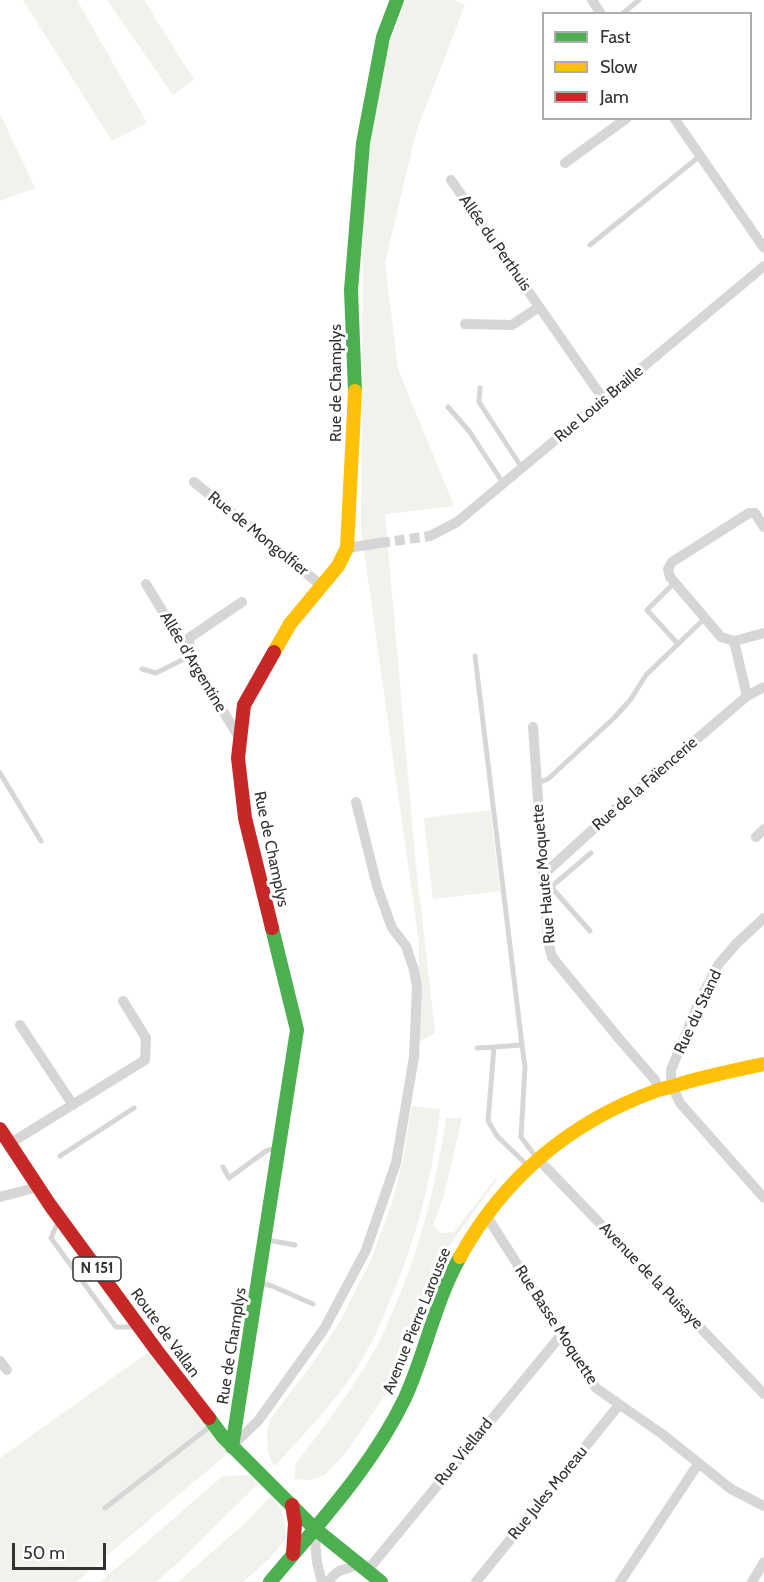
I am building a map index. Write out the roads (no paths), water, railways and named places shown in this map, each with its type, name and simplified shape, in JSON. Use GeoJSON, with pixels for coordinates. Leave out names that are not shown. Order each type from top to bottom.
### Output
{"type":"FeatureCollection","features":[{"type":"Feature","properties":{"kind":"street","name":"Rue de Champlys"},"geometry":{"type":"LineString","coordinates":[[228,1442],[259,1282],[297,1030],[245,818],[237,758],[244,705],[290,624],[338,567],[347,548],[355,394],[351,290],[363,143],[383,37],[397,0]]}},
{"type":"Feature","properties":{"kind":"street"},"geometry":{"type":"LineString","coordinates":[[566,163],[624,120]]}},
{"type":"Feature","properties":{"kind":"street"},"geometry":{"type":"LineString","coordinates":[[675,120],[764,248]]}},
{"type":"Feature","properties":{"kind":"street","name":"Allée du Perthuis"},"geometry":{"type":"LineString","coordinates":[[451,180],[603,400]]}},
{"type":"Feature","properties":{"kind":"street","name":"Rue Louis Braille"},"geometry":{"type":"LineString","coordinates":[[430,536],[457,522],[764,266]]}},
{"type":"Feature","properties":{"kind":"street","name":"Allée du Perthuis"},"geometry":{"type":"LineString","coordinates":[[465,324],[512,325],[539,307]]}},
{"type":"Feature","properties":{"kind":"street","name":"Rue de Mongolfier"},"geometry":{"type":"LineString","coordinates":[[194,482],[322,586]]}},
{"type":"Feature","properties":{"kind":"street"},"geometry":{"type":"LineString","coordinates":[[764,527],[755,513],[749,513],[672,562],[668,569],[670,577],[721,638],[734,641],[764,633]]}},
{"type":"Feature","properties":{"kind":"street"},"geometry":{"type":"LineString","coordinates":[[347,548],[381,543]]}},
{"type":"Feature","properties":{"kind":"street","name":"Allée d'Argentine"},"geometry":{"type":"LineString","coordinates":[[146,584],[240,739]]}},
{"type":"Feature","properties":{"kind":"street"},"geometry":{"type":"LineString","coordinates":[[191,656],[189,638],[242,602]]}},
{"type":"Feature","properties":{"kind":"street"},"geometry":{"type":"LineString","coordinates":[[734,641],[747,696]]}},
{"type":"Feature","properties":{"kind":"street","name":"Rue de la Faïencerie"},"geometry":{"type":"LineString","coordinates":[[544,874],[612,811],[747,696],[764,687]]}},
{"type":"Feature","properties":{"kind":"street","name":"Rue Haute Moquette"},"geometry":{"type":"LineString","coordinates":[[533,727],[544,874],[548,889],[548,942],[552,957],[655,1080],[680,1103],[764,1197]]}},
{"type":"Feature","properties":{"kind":"street"},"geometry":{"type":"LineString","coordinates":[[228,1442],[258,1421],[324,1329],[366,1250],[396,1163],[414,1057],[417,987],[406,946],[392,928],[377,886],[356,802]]}},
{"type":"Feature","properties":{"kind":"street","name":"Rue du Stand"},"geometry":{"type":"LineString","coordinates":[[665,1088],[700,1000],[718,965],[736,944],[764,918]]}},
{"type":"Feature","properties":{"kind":"street"},"geometry":{"type":"LineString","coordinates":[[9,1144],[145,1060],[146,1038],[123,1001]]}},
{"type":"Feature","properties":{"kind":"street"},"geometry":{"type":"LineString","coordinates":[[20,1025],[73,1105]]}},
{"type":"Feature","properties":{"kind":"street","name":"Avenue Pierre Larousse"},"geometry":{"type":"LineString","coordinates":[[270,1582],[357,1476],[391,1422],[414,1377],[453,1270],[475,1231],[514,1180],[552,1147],[609,1110],[665,1088],[764,1064]]}},
{"type":"Feature","properties":{"kind":"street","name":"Route de Vallan"},"geometry":{"type":"LineString","coordinates":[[0,1129],[60,1218],[228,1442]]}},
{"type":"Feature","properties":{"kind":"street","name":"Avenue de la Puisaye"},"geometry":{"type":"LineString","coordinates":[[533,1162],[764,1394]]}},
{"type":"Feature","properties":{"kind":"street"},"geometry":{"type":"LineString","coordinates":[[0,1197],[38,1187]]}},
{"type":"Feature","properties":{"kind":"street","name":"Rue Basse Moquette"},"geometry":{"type":"LineString","coordinates":[[486,1215],[596,1388],[662,1434],[731,1490],[764,1506]]}},
{"type":"Feature","properties":{"kind":"street","name":"Rue Viellard"},"geometry":{"type":"LineString","coordinates":[[362,1567],[562,1334]]}},
{"type":"Feature","properties":{"kind":"street","name":"Rue Jules Moreau"},"geometry":{"type":"LineString","coordinates":[[476,1582],[619,1405]]}},
{"type":"Feature","properties":{"kind":"street","name":"N 151"},"geometry":{"type":"LineString","coordinates":[[228,1442],[314,1528],[381,1582]]}},
{"type":"Feature","properties":{"kind":"street"},"geometry":{"type":"LineString","coordinates":[[620,1582],[698,1464]]}},
{"type":"Feature","properties":{"kind":"street"},"geometry":{"type":"LineString","coordinates":[[292,1505],[295,1523],[293,1554]]}},
{"type":"Feature","properties":{"kind":"street"},"geometry":{"type":"LineString","coordinates":[[314,1528],[317,1563],[322,1582]]}},
{"type":"Feature","properties":{"kind":"street"},"geometry":{"type":"LineString","coordinates":[[752,1582],[764,1562]]}},
{"type":"Feature","properties":{"kind":"street"},"geometry":{"type":"LineString","coordinates":[[329,1582],[339,1570],[354,1566],[362,1567]]}},
{"type":"Feature","properties":{"kind":"lane"},"geometry":{"type":"LineString","coordinates":[[624,12],[639,0]]}},
{"type":"Feature","properties":{"kind":"lane"},"geometry":{"type":"LineString","coordinates":[[590,245],[700,156]]}},
{"type":"Feature","properties":{"kind":"lane"},"geometry":{"type":"LineString","coordinates":[[480,388],[479,402],[522,468]]}},
{"type":"Feature","properties":{"kind":"lane"},"geometry":{"type":"LineString","coordinates":[[448,407],[469,431],[503,483]]}},
{"type":"Feature","properties":{"kind":"lane"},"geometry":{"type":"LineString","coordinates":[[675,582],[647,610],[678,644]]}},
{"type":"Feature","properties":{"kind":"lane"},"geometry":{"type":"LineString","coordinates":[[537,783],[548,779],[614,718],[631,699],[646,675],[705,618]]}},
{"type":"Feature","properties":{"kind":"lane"},"geometry":{"type":"LineString","coordinates":[[142,669],[156,673],[191,656]]}},
{"type":"Feature","properties":{"kind":"lane"},"geometry":{"type":"LineString","coordinates":[[475,656],[525,1067],[521,1137],[533,1162]]}},
{"type":"Feature","properties":{"kind":"lane"},"geometry":{"type":"LineString","coordinates":[[0,773],[41,841]]}},
{"type":"Feature","properties":{"kind":"lane"},"geometry":{"type":"LineString","coordinates":[[590,931],[548,889],[591,853]]}},
{"type":"Feature","properties":{"kind":"lane"},"geometry":{"type":"LineString","coordinates":[[477,1048],[522,1045]]}},
{"type":"Feature","properties":{"kind":"lane"},"geometry":{"type":"LineString","coordinates":[[494,1047],[488,1121],[497,1136],[533,1162]]}},
{"type":"Feature","properties":{"kind":"lane"},"geometry":{"type":"LineString","coordinates":[[60,1156],[134,1108]]}},
{"type":"Feature","properties":{"kind":"lane"},"geometry":{"type":"LineString","coordinates":[[223,1167],[229,1178],[266,1151],[280,1146]]}},
{"type":"Feature","properties":{"kind":"lane"},"geometry":{"type":"LineString","coordinates":[[60,1218],[51,1238],[116,1327],[140,1327]]}},
{"type":"Feature","properties":{"kind":"lane"},"geometry":{"type":"LineString","coordinates":[[265,1240],[295,1245]]}},
{"type":"Feature","properties":{"kind":"lane"},"geometry":{"type":"LineString","coordinates":[[259,1282],[313,1304]]}},
{"type":"Feature","properties":{"kind":"lane"},"geometry":{"type":"LineString","coordinates":[[105,1508],[213,1424]]}},
{"type":"Feature","properties":{"kind":"tunnel"},"geometry":{"type":"LineString","coordinates":[[380,543],[430,536]]}}]}
